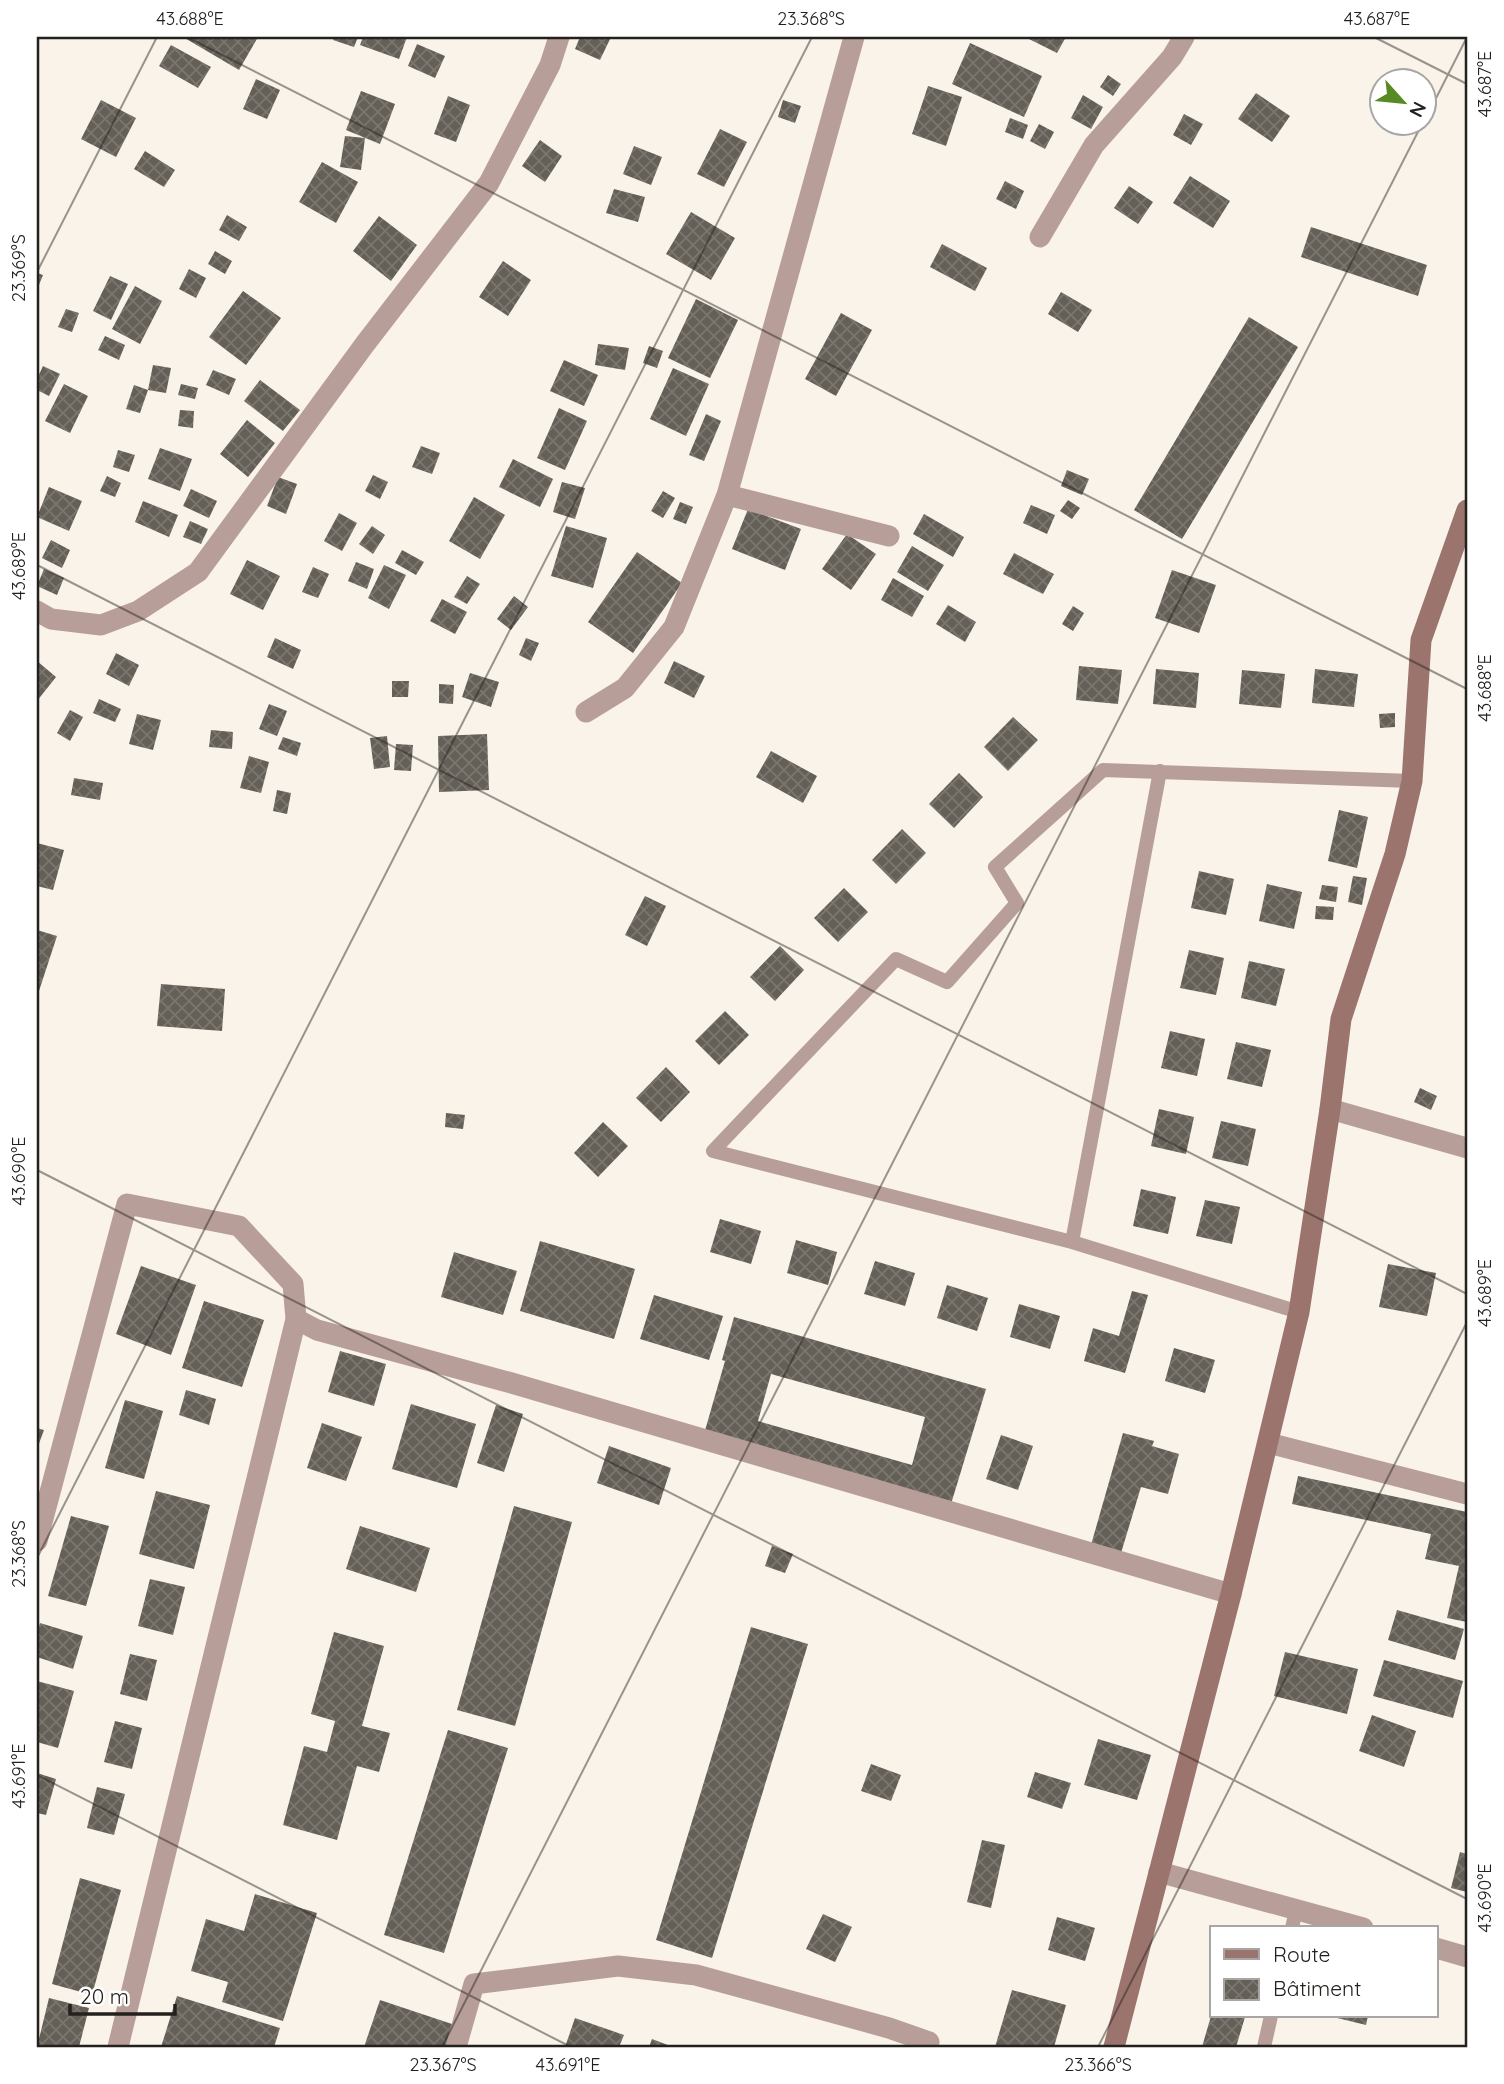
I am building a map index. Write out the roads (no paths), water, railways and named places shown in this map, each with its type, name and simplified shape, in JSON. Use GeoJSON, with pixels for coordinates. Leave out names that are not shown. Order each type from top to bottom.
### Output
{"type":"FeatureCollection","features":[{"type":"Feature","properties":{"kind":"street"},"geometry":{"type":"LineString","coordinates":[[37,611],[51,619],[101,625],[138,611],[198,572],[365,344],[489,183],[550,65],[559,37]]}},
{"type":"Feature","properties":{"kind":"street"},"geometry":{"type":"LineString","coordinates":[[586,712],[625,688],[674,627],[727,495],[854,37]]}},
{"type":"Feature","properties":{"kind":"street"},"geometry":{"type":"LineString","coordinates":[[1040,237],[1094,145],[1172,57],[1184,37]]}},
{"type":"Feature","properties":{"kind":"street"},"geometry":{"type":"LineString","coordinates":[[727,495],[889,536]]}},
{"type":"Feature","properties":{"kind":"street"},"geometry":{"type":"LineString","coordinates":[[1115,2047],[1231,1594],[1298,1312],[1330,1109],[1341,1018],[1395,854],[1412,781],[1421,640],[1467,510]]}},
{"type":"Feature","properties":{"kind":"street"},"geometry":{"type":"LineString","coordinates":[[1330,1109],[1467,1148]]}},
{"type":"Feature","properties":{"kind":"street"},"geometry":{"type":"LineString","coordinates":[[37,1541],[127,1204],[239,1226],[293,1284],[296,1319],[118,2047]]}},
{"type":"Feature","properties":{"kind":"street"},"geometry":{"type":"LineString","coordinates":[[296,1319],[317,1330],[508,1382],[1231,1594]]}},
{"type":"Feature","properties":{"kind":"street"},"geometry":{"type":"LineString","coordinates":[[1268,1443],[1467,1494]]}},
{"type":"Feature","properties":{"kind":"street"},"geometry":{"type":"LineString","coordinates":[[1159,1872],[1294,1919],[1348,1926]]}},
{"type":"Feature","properties":{"kind":"street"},"geometry":{"type":"LineString","coordinates":[[1438,1949],[1467,1957]]}},
{"type":"Feature","properties":{"kind":"street"},"geometry":{"type":"LineString","coordinates":[[456,2047],[474,1984],[618,1966],[696,1975],[889,2028],[929,2042]]}},
{"type":"Feature","properties":{"kind":"lane"},"geometry":{"type":"LineString","coordinates":[[1298,1312],[1072,1242],[713,1151],[896,959],[947,982],[1017,903],[995,867],[1103,770],[1412,781]]}},
{"type":"Feature","properties":{"kind":"lane"},"geometry":{"type":"LineString","coordinates":[[1072,1242],[1160,771]]}},
{"type":"Feature","properties":{"kind":"lane"},"geometry":{"type":"LineString","coordinates":[[1264,2047],[1271,2018]]}}]}
